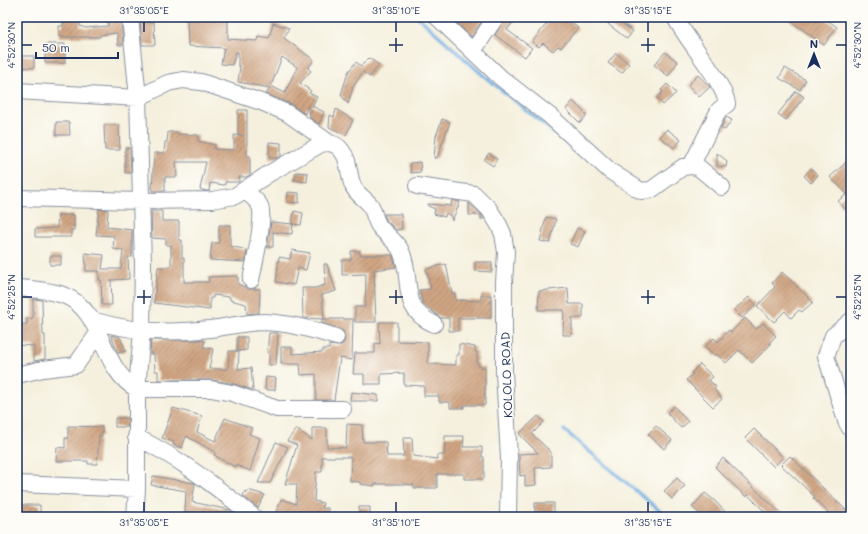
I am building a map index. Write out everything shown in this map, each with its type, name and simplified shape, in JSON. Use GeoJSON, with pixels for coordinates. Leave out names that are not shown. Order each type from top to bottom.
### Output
{"type":"FeatureCollection","features":[{"type":"Feature","properties":{"kind":"street"},"geometry":{"type":"LineString","coordinates":[[130,17],[138,98],[143,263],[142,331],[137,389],[137,489],[135,517]]}},
{"type":"Feature","properties":{"kind":"street"},"geometry":{"type":"LineString","coordinates":[[437,17],[501,78],[550,116],[610,171],[641,191],[651,190],[683,167],[691,166],[698,167],[722,187]]}},
{"type":"Feature","properties":{"kind":"street"},"geometry":{"type":"LineString","coordinates":[[473,52],[496,17]]}},
{"type":"Feature","properties":{"kind":"street"},"geometry":{"type":"LineString","coordinates":[[674,17],[680,29],[727,97],[727,104],[719,110],[691,166]]}},
{"type":"Feature","properties":{"kind":"street"},"geometry":{"type":"LineString","coordinates":[[17,91],[138,98],[168,83],[183,80],[201,82],[261,102],[287,113],[328,142],[335,144],[343,152],[353,186],[371,207],[378,225],[400,250],[405,264],[410,299],[414,309],[422,318],[434,324]]}},
{"type":"Feature","properties":{"kind":"street"},"geometry":{"type":"LineString","coordinates":[[17,198],[142,201],[212,200],[235,196],[245,191],[270,173],[321,144],[328,142]]}},
{"type":"Feature","properties":{"kind":"street","name":"KOLOLO ROAD"},"geometry":{"type":"LineString","coordinates":[[417,186],[474,194],[489,210],[503,234],[506,252],[504,282],[504,372],[509,458],[508,517]]}},
{"type":"Feature","properties":{"kind":"street"},"geometry":{"type":"LineString","coordinates":[[245,191],[259,205],[261,211],[261,223],[251,280]]}},
{"type":"Feature","properties":{"kind":"street"},"geometry":{"type":"LineString","coordinates":[[17,288],[64,295],[76,304],[95,326],[108,357],[119,375],[127,383],[137,389],[211,389],[232,393],[277,409],[343,409]]}},
{"type":"Feature","properties":{"kind":"street"},"geometry":{"type":"LineString","coordinates":[[851,321],[833,336],[826,356],[846,421],[851,430]]}},
{"type":"Feature","properties":{"kind":"street"},"geometry":{"type":"LineString","coordinates":[[95,326],[142,331],[202,329],[263,322],[288,324],[336,337]]}},
{"type":"Feature","properties":{"kind":"street"},"geometry":{"type":"LineString","coordinates":[[17,375],[42,369],[76,365],[95,326]]}},
{"type":"Feature","properties":{"kind":"street"},"geometry":{"type":"LineString","coordinates":[[136,437],[164,450],[216,486],[254,517]]}},
{"type":"Feature","properties":{"kind":"street"},"geometry":{"type":"LineString","coordinates":[[17,484],[137,489]]}},
{"type":"Feature","properties":{"kind":"building"},"geometry":{"type":"Polygon","coordinates":[[[64,17],[81,17],[80,26],[85,28],[108,26],[108,18],[121,17],[123,45],[118,45],[117,33],[100,35],[100,37],[59,37],[59,26],[63,26],[64,17]]]}},
{"type":"Feature","properties":{"kind":"building"},"geometry":{"type":"Polygon","coordinates":[[[187,17],[228,17],[228,39],[257,41],[258,36],[269,38],[273,23],[289,28],[284,38],[314,60],[308,68],[311,71],[300,83],[311,91],[309,93],[317,97],[312,106],[324,112],[319,124],[310,118],[309,107],[307,107],[305,114],[291,104],[266,94],[270,88],[238,82],[240,66],[238,66],[238,52],[236,52],[232,65],[221,64],[224,48],[188,46],[187,17]],[[282,57],[271,86],[285,93],[297,67],[282,57]]]}},
{"type":"Feature","properties":{"kind":"building"},"geometry":{"type":"Polygon","coordinates":[[[451,17],[485,17],[471,37],[451,17]]]}},
{"type":"Feature","properties":{"kind":"building"},"geometry":{"type":"Polygon","coordinates":[[[505,17],[517,17],[507,30],[532,48],[525,57],[495,35],[505,17]]]}},
{"type":"Feature","properties":{"kind":"building"},"geometry":{"type":"Polygon","coordinates":[[[552,17],[565,17],[578,28],[561,48],[558,46],[553,51],[543,43],[539,47],[532,42],[552,17]]]}},
{"type":"Feature","properties":{"kind":"building"},"geometry":{"type":"Polygon","coordinates":[[[612,17],[633,31],[627,39],[608,24],[612,17]]]}},
{"type":"Feature","properties":{"kind":"building"},"geometry":{"type":"Polygon","coordinates":[[[785,17],[823,17],[837,27],[824,45],[785,17]]]}},
{"type":"Feature","properties":{"kind":"building"},"geometry":{"type":"Polygon","coordinates":[[[140,22],[154,22],[155,45],[142,45],[140,22]]]}},
{"type":"Feature","properties":{"kind":"building"},"geometry":{"type":"Polygon","coordinates":[[[45,44],[65,44],[65,63],[45,63],[45,44]]]}},
{"type":"Feature","properties":{"kind":"building"},"geometry":{"type":"Polygon","coordinates":[[[665,52],[678,62],[668,76],[654,65],[665,52]]]}},
{"type":"Feature","properties":{"kind":"building"},"geometry":{"type":"Polygon","coordinates":[[[616,53],[629,64],[622,73],[608,63],[616,53]]]}},
{"type":"Feature","properties":{"kind":"building"},"geometry":{"type":"Polygon","coordinates":[[[17,56],[34,56],[34,68],[17,67],[17,56]]]}},
{"type":"Feature","properties":{"kind":"building"},"geometry":{"type":"Polygon","coordinates":[[[369,58],[379,65],[370,77],[363,72],[353,87],[348,104],[341,95],[348,72],[356,62],[361,66],[369,58]]]}},
{"type":"Feature","properties":{"kind":"building"},"geometry":{"type":"Polygon","coordinates":[[[785,68],[806,80],[800,90],[779,78],[785,68]]]}},
{"type":"Feature","properties":{"kind":"building"},"geometry":{"type":"Polygon","coordinates":[[[698,75],[710,87],[699,97],[688,85],[698,75]]]}},
{"type":"Feature","properties":{"kind":"building"},"geometry":{"type":"Polygon","coordinates":[[[667,84],[676,93],[663,105],[657,98],[663,92],[661,90],[667,84]]]}},
{"type":"Feature","properties":{"kind":"building"},"geometry":{"type":"Polygon","coordinates":[[[796,91],[804,97],[786,120],[778,114],[796,91]]]}},
{"type":"Feature","properties":{"kind":"building"},"geometry":{"type":"Polygon","coordinates":[[[573,101],[587,115],[580,123],[566,109],[573,101]]]}},
{"type":"Feature","properties":{"kind":"building"},"geometry":{"type":"Polygon","coordinates":[[[336,109],[353,120],[346,135],[329,127],[330,115],[334,117],[336,109]]]}},
{"type":"Feature","properties":{"kind":"building"},"geometry":{"type":"Polygon","coordinates":[[[238,110],[247,110],[247,156],[250,156],[250,175],[246,177],[239,177],[239,182],[225,182],[225,185],[210,183],[209,191],[206,191],[200,189],[206,162],[176,162],[177,177],[165,177],[165,191],[152,191],[154,153],[164,153],[168,132],[198,135],[198,141],[215,145],[214,149],[234,150],[234,135],[243,136],[238,134],[238,110]]]}},
{"type":"Feature","properties":{"kind":"building"},"geometry":{"type":"Polygon","coordinates":[[[726,117],[732,120],[725,130],[721,128],[726,117]]]}},
{"type":"Feature","properties":{"kind":"building"},"geometry":{"type":"Polygon","coordinates":[[[442,119],[450,122],[437,158],[434,158],[436,136],[442,119]]]}},
{"type":"Feature","properties":{"kind":"building"},"geometry":{"type":"Polygon","coordinates":[[[56,122],[69,122],[70,135],[56,135],[56,122]]]}},
{"type":"Feature","properties":{"kind":"building"},"geometry":{"type":"Polygon","coordinates":[[[104,125],[119,125],[120,150],[105,150],[104,125]]]}},
{"type":"Feature","properties":{"kind":"building"},"geometry":{"type":"Polygon","coordinates":[[[667,129],[681,140],[674,148],[660,137],[667,129]]]}},
{"type":"Feature","properties":{"kind":"building"},"geometry":{"type":"Polygon","coordinates":[[[269,142],[281,143],[281,156],[277,158],[269,158],[269,142]]]}},
{"type":"Feature","properties":{"kind":"building"},"geometry":{"type":"Polygon","coordinates":[[[125,148],[130,148],[131,173],[125,173],[125,148]]]}},
{"type":"Feature","properties":{"kind":"building"},"geometry":{"type":"Polygon","coordinates":[[[489,153],[497,159],[493,166],[484,160],[489,153]]]}},
{"type":"Feature","properties":{"kind":"building"},"geometry":{"type":"Polygon","coordinates":[[[717,153],[727,161],[726,167],[717,166],[717,153]]]}},
{"type":"Feature","properties":{"kind":"building"},"geometry":{"type":"Polygon","coordinates":[[[851,158],[851,204],[845,209],[838,201],[847,194],[830,177],[851,158]]]}},
{"type":"Feature","properties":{"kind":"building"},"geometry":{"type":"Polygon","coordinates":[[[420,162],[421,172],[411,173],[410,163],[420,162]]]}},
{"type":"Feature","properties":{"kind":"building"},"geometry":{"type":"Polygon","coordinates":[[[811,168],[818,175],[811,183],[804,176],[811,168]]]}},
{"type":"Feature","properties":{"kind":"building"},"geometry":{"type":"Polygon","coordinates":[[[296,172],[308,173],[307,182],[294,180],[296,172]]]}},
{"type":"Feature","properties":{"kind":"building"},"geometry":{"type":"Polygon","coordinates":[[[288,192],[299,193],[299,203],[287,202],[288,192]]]}},
{"type":"Feature","properties":{"kind":"building"},"geometry":{"type":"Polygon","coordinates":[[[452,200],[460,202],[452,221],[451,216],[446,213],[445,217],[434,214],[435,209],[428,206],[428,204],[451,206],[452,200]]]}},
{"type":"Feature","properties":{"kind":"building"},"geometry":{"type":"Polygon","coordinates":[[[469,203],[482,215],[484,219],[481,219],[481,215],[469,215],[469,203]]]}},
{"type":"Feature","properties":{"kind":"building"},"geometry":{"type":"Polygon","coordinates":[[[99,209],[108,210],[107,227],[132,230],[132,257],[128,257],[129,279],[111,280],[112,305],[102,305],[101,280],[99,280],[99,271],[86,271],[85,253],[104,255],[102,269],[121,269],[123,250],[113,249],[114,236],[96,235],[99,209]]]}},
{"type":"Feature","properties":{"kind":"building"},"geometry":{"type":"Polygon","coordinates":[[[151,211],[162,211],[162,221],[179,221],[179,240],[182,240],[182,258],[184,258],[184,282],[209,282],[208,277],[238,276],[238,284],[249,289],[260,289],[259,313],[247,314],[246,304],[230,300],[230,297],[213,295],[213,298],[210,298],[210,310],[154,303],[158,267],[171,267],[171,245],[166,245],[166,239],[152,238],[151,211]]]}},
{"type":"Feature","properties":{"kind":"building"},"geometry":{"type":"Polygon","coordinates":[[[294,211],[303,213],[301,225],[292,224],[294,211]]]}},
{"type":"Feature","properties":{"kind":"building"},"geometry":{"type":"Polygon","coordinates":[[[384,214],[401,214],[402,229],[396,230],[387,221],[384,214]]]}},
{"type":"Feature","properties":{"kind":"building"},"geometry":{"type":"Polygon","coordinates":[[[58,215],[74,215],[74,230],[71,230],[71,237],[35,237],[35,229],[57,228],[58,215]]]}},
{"type":"Feature","properties":{"kind":"building"},"geometry":{"type":"Polygon","coordinates":[[[546,217],[556,219],[550,243],[540,241],[546,217]]]}},
{"type":"Feature","properties":{"kind":"building"},"geometry":{"type":"Polygon","coordinates":[[[271,222],[293,224],[292,234],[273,232],[273,247],[267,247],[271,222]]]}},
{"type":"Feature","properties":{"kind":"building"},"geometry":{"type":"Polygon","coordinates":[[[219,225],[230,225],[230,246],[247,250],[245,262],[210,260],[212,243],[219,243],[219,225]]]}},
{"type":"Feature","properties":{"kind":"building"},"geometry":{"type":"Polygon","coordinates":[[[577,228],[585,231],[578,247],[570,244],[577,228]]]}},
{"type":"Feature","properties":{"kind":"building"},"geometry":{"type":"Polygon","coordinates":[[[292,250],[310,253],[306,270],[298,268],[294,285],[276,282],[279,257],[290,259],[292,250]]]}},
{"type":"Feature","properties":{"kind":"building"},"geometry":{"type":"Polygon","coordinates":[[[351,251],[360,251],[360,255],[392,255],[396,267],[374,270],[376,322],[355,322],[355,307],[365,307],[366,274],[342,275],[342,260],[351,260],[351,251]]]}},
{"type":"Feature","properties":{"kind":"building"},"geometry":{"type":"Polygon","coordinates":[[[50,256],[61,256],[61,265],[50,265],[50,256]]]}},
{"type":"Feature","properties":{"kind":"building"},"geometry":{"type":"Polygon","coordinates":[[[475,262],[492,262],[492,272],[475,271],[475,262]]]}},
{"type":"Feature","properties":{"kind":"building"},"geometry":{"type":"Polygon","coordinates":[[[324,264],[327,264],[336,291],[322,295],[324,319],[303,318],[302,288],[315,288],[325,285],[324,264]]]}},
{"type":"Feature","properties":{"kind":"building"},"geometry":{"type":"Polygon","coordinates":[[[446,264],[452,293],[455,293],[455,300],[481,301],[481,295],[491,295],[491,318],[458,318],[458,331],[449,331],[449,318],[441,318],[423,304],[419,290],[431,289],[426,269],[446,264]]]}},
{"type":"Feature","properties":{"kind":"building"},"geometry":{"type":"Polygon","coordinates":[[[782,272],[813,302],[802,312],[799,310],[791,318],[785,311],[774,322],[757,306],[775,287],[772,283],[782,272]]]}},
{"type":"Feature","properties":{"kind":"building"},"geometry":{"type":"Polygon","coordinates":[[[568,288],[569,304],[583,304],[583,318],[572,318],[572,335],[563,335],[564,310],[538,310],[539,291],[568,288]]]}},
{"type":"Feature","properties":{"kind":"building"},"geometry":{"type":"Polygon","coordinates":[[[749,297],[756,305],[742,318],[734,310],[749,297]]]}},
{"type":"Feature","properties":{"kind":"building"},"geometry":{"type":"Polygon","coordinates":[[[33,299],[42,300],[43,335],[45,335],[45,359],[34,361],[34,346],[17,345],[18,324],[27,324],[27,319],[33,318],[33,299]]]}},
{"type":"Feature","properties":{"kind":"building"},"geometry":{"type":"Polygon","coordinates":[[[745,318],[756,329],[763,323],[776,336],[769,343],[771,344],[752,363],[739,350],[726,363],[717,354],[715,356],[705,346],[714,338],[718,342],[729,330],[731,332],[745,318]]]}},
{"type":"Feature","properties":{"kind":"building"},"geometry":{"type":"Polygon","coordinates":[[[322,319],[353,319],[352,360],[340,358],[334,400],[316,400],[316,374],[301,375],[300,364],[281,364],[281,347],[292,347],[292,354],[323,352],[323,349],[329,349],[329,345],[338,346],[343,344],[345,340],[343,331],[322,323],[322,319]]]}},
{"type":"Feature","properties":{"kind":"building"},"geometry":{"type":"Polygon","coordinates":[[[379,322],[397,322],[397,341],[428,342],[428,364],[456,365],[456,355],[459,355],[459,344],[475,347],[479,367],[485,367],[485,405],[464,405],[464,408],[450,408],[450,402],[439,402],[439,396],[424,396],[424,386],[404,385],[404,373],[381,374],[381,384],[364,384],[364,374],[353,374],[355,353],[375,353],[375,343],[380,344],[379,322]]]}},
{"type":"Feature","properties":{"kind":"building"},"geometry":{"type":"Polygon","coordinates":[[[269,333],[278,333],[276,365],[269,365],[269,353],[267,352],[269,333]]]}},
{"type":"Feature","properties":{"kind":"building"},"geometry":{"type":"Polygon","coordinates":[[[111,335],[120,337],[126,351],[118,353],[111,335]]]}},
{"type":"Feature","properties":{"kind":"building"},"geometry":{"type":"Polygon","coordinates":[[[237,337],[247,337],[247,350],[237,351],[237,337]]]}},
{"type":"Feature","properties":{"kind":"building"},"geometry":{"type":"Polygon","coordinates":[[[151,340],[205,341],[203,347],[213,349],[209,369],[228,369],[229,351],[239,351],[238,369],[251,368],[253,390],[234,384],[213,380],[158,380],[158,371],[155,371],[154,354],[150,354],[151,340]]]}},
{"type":"Feature","properties":{"kind":"building"},"geometry":{"type":"Polygon","coordinates":[[[700,364],[713,377],[709,380],[716,387],[714,389],[722,399],[713,407],[686,380],[693,374],[691,373],[700,364]]]}},
{"type":"Feature","properties":{"kind":"building"},"geometry":{"type":"Polygon","coordinates":[[[266,377],[276,378],[275,390],[265,390],[266,377]]]}},
{"type":"Feature","properties":{"kind":"building"},"geometry":{"type":"Polygon","coordinates":[[[351,392],[378,395],[378,401],[350,401],[351,392]]]}},
{"type":"Feature","properties":{"kind":"building"},"geometry":{"type":"Polygon","coordinates":[[[674,406],[688,422],[681,428],[667,413],[674,406]]]}},
{"type":"Feature","properties":{"kind":"building"},"geometry":{"type":"Polygon","coordinates":[[[173,408],[202,416],[197,432],[215,441],[225,418],[252,428],[249,434],[260,438],[250,471],[236,465],[235,467],[214,455],[215,452],[186,436],[182,448],[173,445],[174,442],[162,438],[173,408]]]}},
{"type":"Feature","properties":{"kind":"building"},"geometry":{"type":"Polygon","coordinates":[[[538,416],[544,422],[532,434],[551,452],[551,467],[535,468],[536,485],[525,486],[525,475],[520,476],[519,454],[538,453],[519,434],[538,416]]]}},
{"type":"Feature","properties":{"kind":"building"},"geometry":{"type":"Polygon","coordinates":[[[115,418],[128,418],[128,427],[115,427],[115,418]]]}},
{"type":"Feature","properties":{"kind":"building"},"geometry":{"type":"Polygon","coordinates":[[[347,424],[362,425],[363,442],[386,442],[387,456],[404,456],[403,438],[412,438],[413,456],[437,459],[437,455],[444,455],[445,436],[464,436],[463,447],[482,447],[482,457],[484,457],[484,479],[464,479],[464,474],[437,474],[437,488],[414,488],[414,485],[404,484],[374,484],[374,486],[350,481],[351,457],[322,457],[322,472],[316,472],[314,501],[323,503],[322,508],[328,508],[328,517],[275,517],[281,499],[296,504],[297,484],[285,484],[297,445],[287,441],[296,429],[312,440],[312,428],[327,428],[327,447],[346,448],[347,424]]]}},
{"type":"Feature","properties":{"kind":"building"},"geometry":{"type":"Polygon","coordinates":[[[68,426],[102,427],[102,436],[99,436],[97,464],[88,464],[88,461],[56,461],[57,447],[65,448],[65,438],[68,438],[68,426]]]}},
{"type":"Feature","properties":{"kind":"building"},"geometry":{"type":"Polygon","coordinates":[[[656,426],[672,440],[664,449],[648,434],[656,426]]]}},
{"type":"Feature","properties":{"kind":"building"},"geometry":{"type":"Polygon","coordinates":[[[754,429],[783,457],[774,467],[745,438],[754,429]]]}},
{"type":"Feature","properties":{"kind":"building"},"geometry":{"type":"Polygon","coordinates":[[[276,442],[288,447],[270,483],[258,483],[276,442]]]}},
{"type":"Feature","properties":{"kind":"building"},"geometry":{"type":"Polygon","coordinates":[[[790,456],[851,515],[851,517],[833,517],[813,498],[815,497],[781,465],[790,456]]]}},
{"type":"Feature","properties":{"kind":"building"},"geometry":{"type":"Polygon","coordinates":[[[723,458],[785,517],[770,517],[748,495],[746,497],[715,467],[723,458]]]}},
{"type":"Feature","properties":{"kind":"building"},"geometry":{"type":"Polygon","coordinates":[[[153,476],[194,483],[192,502],[230,510],[239,517],[191,517],[193,513],[185,512],[186,491],[151,485],[153,476]]]}},
{"type":"Feature","properties":{"kind":"building"},"geometry":{"type":"Polygon","coordinates":[[[677,478],[685,486],[672,499],[664,491],[677,478]]]}},
{"type":"Feature","properties":{"kind":"building"},"geometry":{"type":"Polygon","coordinates":[[[248,490],[265,495],[258,508],[243,496],[245,491],[247,492],[248,490]]]}},
{"type":"Feature","properties":{"kind":"building"},"geometry":{"type":"Polygon","coordinates":[[[705,493],[730,517],[703,517],[692,507],[705,493]]]}},
{"type":"Feature","properties":{"kind":"building"},"geometry":{"type":"Polygon","coordinates":[[[535,503],[554,503],[554,516],[543,516],[543,512],[535,512],[535,503]]]}},
{"type":"Feature","properties":{"kind":"building"},"geometry":{"type":"Polygon","coordinates":[[[17,505],[40,505],[40,517],[17,517],[17,505]]]}},
{"type":"Feature","properties":{"kind":"building"},"geometry":{"type":"Polygon","coordinates":[[[359,507],[370,507],[370,517],[359,517],[359,507]]]}},
{"type":"Feature","properties":{"kind":"waterway"},"geometry":{"type":"LineString","coordinates":[[418,17],[484,76],[578,152]]}},
{"type":"Feature","properties":{"kind":"waterway"},"geometry":{"type":"LineString","coordinates":[[564,430],[667,517]]}}]}
